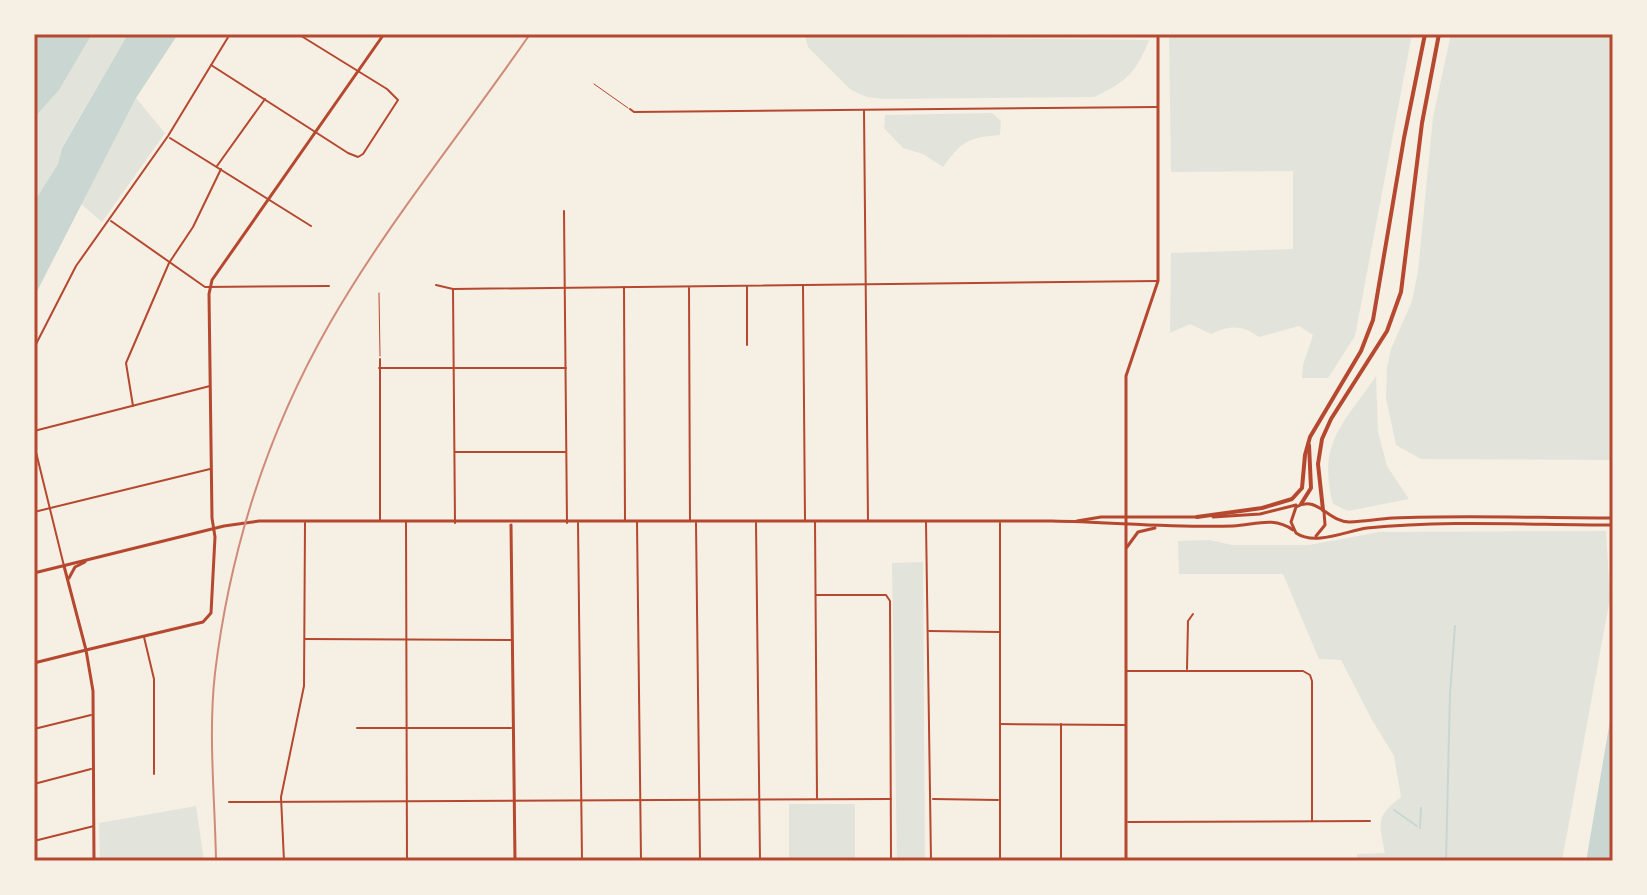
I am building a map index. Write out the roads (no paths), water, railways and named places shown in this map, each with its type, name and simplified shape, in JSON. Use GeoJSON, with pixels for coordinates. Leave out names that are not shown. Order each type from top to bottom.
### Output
{"type":"FeatureCollection","features":[{"type":"Feature","properties":{"kind":"highway"},"geometry":{"type":"LineString","coordinates":[[1197,517],[1245,512],[1292,499],[1302,486],[1308,443],[1361,351],[1373,320],[1425,34]]}},
{"type":"Feature","properties":{"kind":"highway"},"geometry":{"type":"LineString","coordinates":[[1323,511],[1318,464],[1322,439],[1387,331],[1401,292],[1422,123],[1439,34]]}},
{"type":"Feature","properties":{"kind":"highway"},"geometry":{"type":"LineString","coordinates":[[1300,504],[1311,487],[1308,443]]}},
{"type":"Feature","properties":{"kind":"main road"},"geometry":{"type":"LineString","coordinates":[[34,663],[207,620],[212,607],[214,529],[210,287],[215,274],[384,34]]}},
{"type":"Feature","properties":{"kind":"main road"},"geometry":{"type":"LineString","coordinates":[[1126,861],[1126,376],[1158,281],[1158,34]]}},
{"type":"Feature","properties":{"kind":"main road"},"geometry":{"type":"LineString","coordinates":[[1073,522],[1101,517],[1260,514],[1311,503],[1337,520],[1348,522],[1413,518],[1613,518]]}},
{"type":"Feature","properties":{"kind":"main road"},"geometry":{"type":"LineString","coordinates":[[1293,530],[1292,515],[1300,504]]}},
{"type":"Feature","properties":{"kind":"main road"},"geometry":{"type":"LineString","coordinates":[[1312,538],[1325,525],[1323,511]]}},
{"type":"Feature","properties":{"kind":"main road"},"geometry":{"type":"LineString","coordinates":[[34,573],[245,522],[926,521],[1073,522],[1155,528],[1242,526],[1276,521],[1304,538],[1402,526],[1613,525]]}},
{"type":"Feature","properties":{"kind":"main road"},"geometry":{"type":"LineString","coordinates":[[511,523],[515,861]]}},
{"type":"Feature","properties":{"kind":"main road"},"geometry":{"type":"LineString","coordinates":[[1127,547],[1138,532],[1155,528]]}},
{"type":"Feature","properties":{"kind":"main road"},"geometry":{"type":"LineString","coordinates":[[70,586],[75,567],[104,556]]}},
{"type":"Feature","properties":{"kind":"main road"},"geometry":{"type":"LineString","coordinates":[[64,566],[93,686],[94,861]]}},
{"type":"Feature","properties":{"kind":"street"},"geometry":{"type":"LineString","coordinates":[[34,348],[76,266],[168,136],[230,34]]}},
{"type":"Feature","properties":{"kind":"street"},"geometry":{"type":"LineString","coordinates":[[210,65],[358,157],[398,100],[359,71],[298,34]]}},
{"type":"Feature","properties":{"kind":"street"},"geometry":{"type":"LineString","coordinates":[[216,167],[265,99]]}},
{"type":"Feature","properties":{"kind":"street"},"geometry":{"type":"LineString","coordinates":[[630,109],[634,112],[1158,107]]}},
{"type":"Feature","properties":{"kind":"street"},"geometry":{"type":"LineString","coordinates":[[864,110],[868,521]]}},
{"type":"Feature","properties":{"kind":"street"},"geometry":{"type":"LineString","coordinates":[[168,136],[311,226]]}},
{"type":"Feature","properties":{"kind":"street"},"geometry":{"type":"LineString","coordinates":[[133,406],[126,363],[169,263],[193,227],[221,169]]}},
{"type":"Feature","properties":{"kind":"street"},"geometry":{"type":"LineString","coordinates":[[564,211],[567,523]]}},
{"type":"Feature","properties":{"kind":"street"},"geometry":{"type":"LineString","coordinates":[[110,220],[197,283],[210,287],[329,286]]}},
{"type":"Feature","properties":{"kind":"street"},"geometry":{"type":"LineString","coordinates":[[436,285],[453,289],[1158,281]]}},
{"type":"Feature","properties":{"kind":"street"},"geometry":{"type":"LineString","coordinates":[[803,285],[806,521]]}},
{"type":"Feature","properties":{"kind":"street"},"geometry":{"type":"LineString","coordinates":[[747,286],[747,345]]}},
{"type":"Feature","properties":{"kind":"street"},"geometry":{"type":"LineString","coordinates":[[624,287],[625,522]]}},
{"type":"Feature","properties":{"kind":"street"},"geometry":{"type":"LineString","coordinates":[[689,287],[690,522]]}},
{"type":"Feature","properties":{"kind":"street"},"geometry":{"type":"LineString","coordinates":[[453,289],[455,523]]}},
{"type":"Feature","properties":{"kind":"street"},"geometry":{"type":"LineString","coordinates":[[380,359],[380,522]]}},
{"type":"Feature","properties":{"kind":"street"},"geometry":{"type":"LineString","coordinates":[[379,368],[566,368]]}},
{"type":"Feature","properties":{"kind":"street"},"geometry":{"type":"LineString","coordinates":[[34,431],[210,386]]}},
{"type":"Feature","properties":{"kind":"street"},"geometry":{"type":"LineString","coordinates":[[34,444],[64,566]]}},
{"type":"Feature","properties":{"kind":"street"},"geometry":{"type":"LineString","coordinates":[[454,452],[566,452]]}},
{"type":"Feature","properties":{"kind":"street"},"geometry":{"type":"LineString","coordinates":[[34,512],[211,468]]}},
{"type":"Feature","properties":{"kind":"street"},"geometry":{"type":"LineString","coordinates":[[815,521],[817,799]]}},
{"type":"Feature","properties":{"kind":"street"},"geometry":{"type":"LineString","coordinates":[[926,521],[931,861]]}},
{"type":"Feature","properties":{"kind":"street"},"geometry":{"type":"LineString","coordinates":[[284,861],[282,802],[285,775],[303,696],[305,522]]}},
{"type":"Feature","properties":{"kind":"street"},"geometry":{"type":"LineString","coordinates":[[406,522],[407,861]]}},
{"type":"Feature","properties":{"kind":"street"},"geometry":{"type":"LineString","coordinates":[[637,522],[641,861]]}},
{"type":"Feature","properties":{"kind":"street"},"geometry":{"type":"LineString","coordinates":[[696,522],[700,861]]}},
{"type":"Feature","properties":{"kind":"street"},"geometry":{"type":"LineString","coordinates":[[756,522],[760,861]]}},
{"type":"Feature","properties":{"kind":"street"},"geometry":{"type":"LineString","coordinates":[[1000,522],[1000,861]]}},
{"type":"Feature","properties":{"kind":"street"},"geometry":{"type":"LineString","coordinates":[[578,523],[582,861]]}},
{"type":"Feature","properties":{"kind":"street"},"geometry":{"type":"LineString","coordinates":[[816,595],[886,595],[890,601],[891,861]]}},
{"type":"Feature","properties":{"kind":"street"},"geometry":{"type":"LineString","coordinates":[[1187,670],[1188,626],[1193,614]]}},
{"type":"Feature","properties":{"kind":"street"},"geometry":{"type":"LineString","coordinates":[[928,631],[999,632]]}},
{"type":"Feature","properties":{"kind":"street"},"geometry":{"type":"LineString","coordinates":[[144,636],[154,679],[154,774]]}},
{"type":"Feature","properties":{"kind":"street"},"geometry":{"type":"LineString","coordinates":[[304,639],[512,640]]}},
{"type":"Feature","properties":{"kind":"street"},"geometry":{"type":"LineString","coordinates":[[1126,671],[1303,671],[1310,675],[1312,821]]}},
{"type":"Feature","properties":{"kind":"street"},"geometry":{"type":"LineString","coordinates":[[34,729],[93,715]]}},
{"type":"Feature","properties":{"kind":"street"},"geometry":{"type":"LineString","coordinates":[[999,724],[1125,725]]}},
{"type":"Feature","properties":{"kind":"street"},"geometry":{"type":"LineString","coordinates":[[1061,724],[1061,861]]}},
{"type":"Feature","properties":{"kind":"street"},"geometry":{"type":"LineString","coordinates":[[357,728],[513,728]]}},
{"type":"Feature","properties":{"kind":"street"},"geometry":{"type":"LineString","coordinates":[[34,784],[94,768]]}},
{"type":"Feature","properties":{"kind":"street"},"geometry":{"type":"LineString","coordinates":[[229,802],[891,799]]}},
{"type":"Feature","properties":{"kind":"street"},"geometry":{"type":"LineString","coordinates":[[932,799],[1000,800]]}},
{"type":"Feature","properties":{"kind":"street"},"geometry":{"type":"LineString","coordinates":[[1127,822],[1370,821]]}},
{"type":"Feature","properties":{"kind":"street"},"geometry":{"type":"LineString","coordinates":[[34,841],[94,826]]}},
{"type":"Feature","properties":{"kind":"lane"},"geometry":{"type":"LineString","coordinates":[[594,84],[630,109]]}},
{"type":"Feature","properties":{"kind":"lane"},"geometry":{"type":"LineString","coordinates":[[379,293],[380,359]]}},
{"type":"Feature","properties":{"kind":"waterway"},"geometry":{"type":"LineString","coordinates":[[1446,861],[1455,626]]}},
{"type":"Feature","properties":{"kind":"waterway"},"geometry":{"type":"LineString","coordinates":[[1420,828],[1421,808]]}},
{"type":"Feature","properties":{"kind":"waterway"},"geometry":{"type":"LineString","coordinates":[[1394,810],[1417,826]]}},
{"type":"Feature","properties":{"kind":"railway"},"geometry":{"type":"LineString","coordinates":[[216,861],[212,743],[215,673],[242,537],[270,449],[308,364],[353,286],[401,212],[530,34]]}}]}
